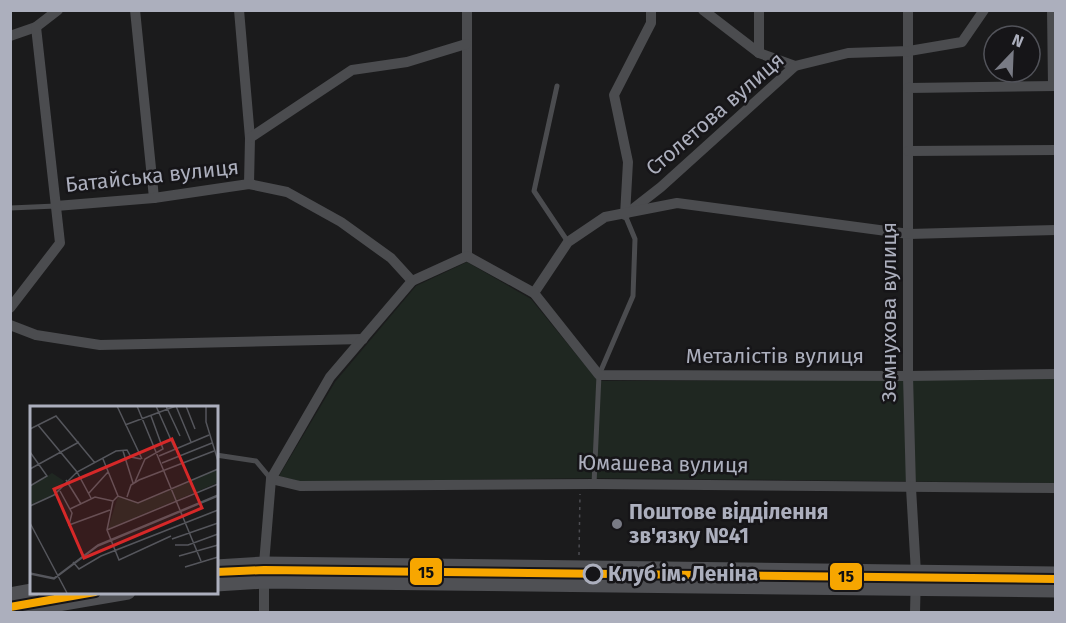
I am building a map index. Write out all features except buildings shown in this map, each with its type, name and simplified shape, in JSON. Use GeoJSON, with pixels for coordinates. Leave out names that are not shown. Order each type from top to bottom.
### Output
{"type":"FeatureCollection","features":[{"type":"Feature","properties":{"kind":"main road"},"geometry":{"type":"LineString","coordinates":[[218,567],[264,564],[1056,574]]}},
{"type":"Feature","properties":{"kind":"main road"},"geometry":{"type":"LineString","coordinates":[[218,584],[264,581],[1056,590]]}},
{"type":"Feature","properties":{"kind":"main road"},"geometry":{"type":"LineString","coordinates":[[10,594],[30,591]]}},
{"type":"Feature","properties":{"kind":"main road"},"geometry":{"type":"LineString","coordinates":[[11,612],[117,593]]}},
{"type":"Feature","properties":{"kind":"street"},"geometry":{"type":"LineString","coordinates":[[10,36],[36,27],[58,10]]}},
{"type":"Feature","properties":{"kind":"street"},"geometry":{"type":"LineString","coordinates":[[135,10],[154,198]]}},
{"type":"Feature","properties":{"kind":"street"},"geometry":{"type":"LineString","coordinates":[[239,10],[250,138],[249,184]]}},
{"type":"Feature","properties":{"kind":"street"},"geometry":{"type":"LineString","coordinates":[[467,10],[467,256]]}},
{"type":"Feature","properties":{"kind":"street"},"geometry":{"type":"LineString","coordinates":[[625,215],[628,162],[614,96],[651,23],[651,10]]}},
{"type":"Feature","properties":{"kind":"street"},"geometry":{"type":"LineString","coordinates":[[704,10],[759,53],[795,66]]}},
{"type":"Feature","properties":{"kind":"street"},"geometry":{"type":"LineString","coordinates":[[759,10],[759,53]]}},
{"type":"Feature","properties":{"kind":"street","name":"Земнухова вулиця"},"geometry":{"type":"LineString","coordinates":[[908,10],[908,376],[910,488],[916,573],[915,612]]}},
{"type":"Feature","properties":{"kind":"street","name":"Столетова вулиця"},"geometry":{"type":"LineString","coordinates":[[625,215],[661,187],[795,66],[848,53],[909,51],[962,42],[984,10]]}},
{"type":"Feature","properties":{"kind":"street"},"geometry":{"type":"LineString","coordinates":[[908,88],[1054,86],[1052,10]]}},
{"type":"Feature","properties":{"kind":"street"},"geometry":{"type":"LineString","coordinates":[[10,308],[60,243],[36,27]]}},
{"type":"Feature","properties":{"kind":"street"},"geometry":{"type":"LineString","coordinates":[[250,138],[352,70],[407,62],[466,44]]}},
{"type":"Feature","properties":{"kind":"street"},"geometry":{"type":"LineString","coordinates":[[908,151],[1056,150]]}},
{"type":"Feature","properties":{"kind":"street","name":"Батайська вулиця"},"geometry":{"type":"LineString","coordinates":[[56,206],[154,198],[249,184],[287,192],[341,222],[391,258],[412,281]]}},
{"type":"Feature","properties":{"kind":"street"},"geometry":{"type":"LineString","coordinates":[[534,293],[568,242],[605,218],[676,203],[909,234],[1056,230]]}},
{"type":"Feature","properties":{"kind":"street"},"geometry":{"type":"LineString","coordinates":[[264,612],[264,564],[271,479],[330,377],[412,281],[467,256]]}},
{"type":"Feature","properties":{"kind":"street"},"geometry":{"type":"LineString","coordinates":[[467,256],[534,293],[600,375]]}},
{"type":"Feature","properties":{"kind":"street"},"geometry":{"type":"LineString","coordinates":[[10,325],[36,335],[100,345],[363,339]]}},
{"type":"Feature","properties":{"kind":"street","name":"Металістів вулиця"},"geometry":{"type":"LineString","coordinates":[[600,375],[1056,374]]}},
{"type":"Feature","properties":{"kind":"street","name":"Юмашева вулиця"},"geometry":{"type":"LineString","coordinates":[[271,479],[300,486],[594,484],[1056,488]]}},
{"type":"Feature","properties":{"kind":"lane"},"geometry":{"type":"LineString","coordinates":[[557,86],[534,191],[568,242]]}},
{"type":"Feature","properties":{"kind":"lane","name":"Батайська вулиця"},"geometry":{"type":"LineString","coordinates":[[10,208],[56,206]]}},
{"type":"Feature","properties":{"kind":"lane"},"geometry":{"type":"LineString","coordinates":[[594,484],[600,375],[633,296],[635,239],[625,215]]}},
{"type":"Feature","properties":{"kind":"lane"},"geometry":{"type":"LineString","coordinates":[[218,455],[256,461],[271,479]]}},
{"type":"Feature","properties":{"kind":"path"},"geometry":{"type":"LineString","coordinates":[[579,568],[580,484]]}},
{"type":"Feature","properties":{"kind":"shaded area"},"geometry":{"type":"Polygon","coordinates":[[[467,262],[531,299],[598,381],[1055,379],[1055,483],[594,478],[302,482],[279,476],[335,382],[416,286],[467,262]]]}},
{"type":"Feature","properties":{"kind":"transit line","name":"15"},"geometry":{"type":"LineString","coordinates":[[218,572],[264,570],[1056,579]]}},
{"type":"Feature","properties":{"kind":"transit line","name":"15"},"geometry":{"type":"LineString","coordinates":[[10,607],[89,593]]}},
{"type":"Feature","properties":{"kind":"place","name":"Поштове відділення зв'язку №41"},"geometry":{"type":"Point","coordinates":[617,524]}},
{"type":"Feature","properties":{"kind":"place","name":"Клуб ім. Леніна"},"geometry":{"type":"Point","coordinates":[593,574]}}]}
